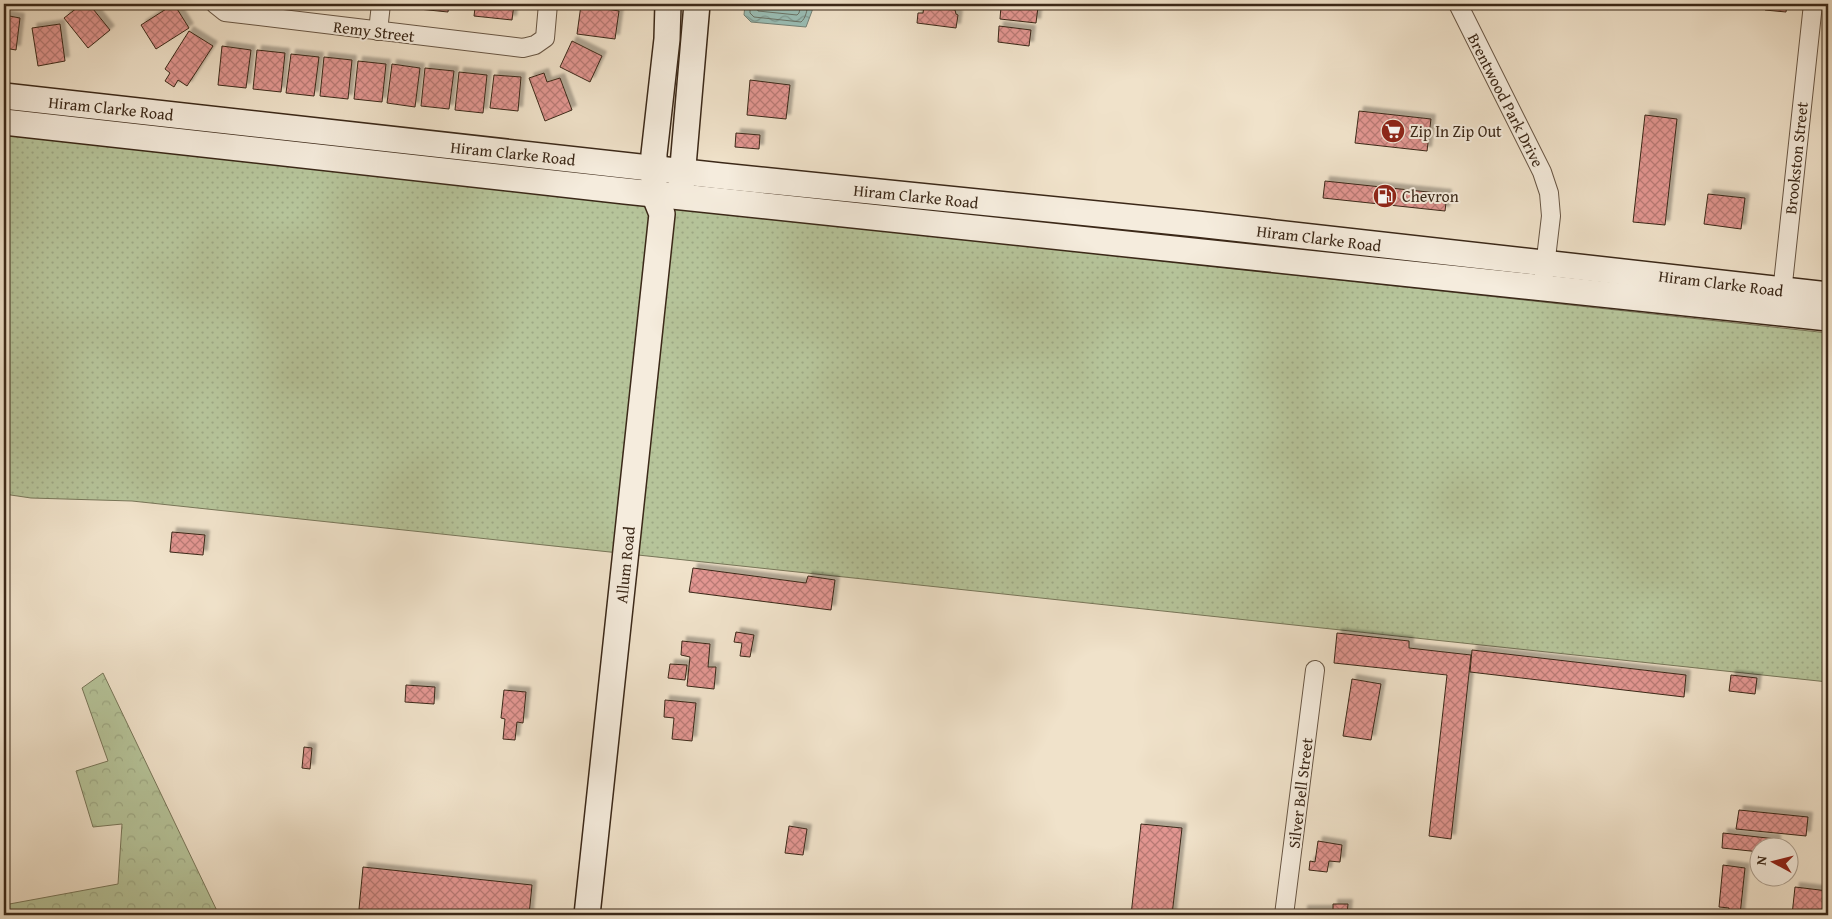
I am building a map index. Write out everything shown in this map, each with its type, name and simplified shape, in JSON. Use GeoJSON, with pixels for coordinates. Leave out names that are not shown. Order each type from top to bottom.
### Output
{"type":"FeatureCollection","features":[{"type":"Feature","properties":{"kind":"main road","name":"Allum Road"},"geometry":{"type":"LineString","coordinates":[[592,915],[658,204],[654,169],[654,147],[667,39],[668,4]]}},
{"type":"Feature","properties":{"kind":"main road"},"geometry":{"type":"LineString","coordinates":[[658,204],[680,197],[697,4]]}},
{"type":"Feature","properties":{"kind":"main road","name":"Hiram Clarke Road"},"geometry":{"type":"LineString","coordinates":[[4,96],[654,169],[1107,215],[1546,263],[1781,302],[1828,318]]}},
{"type":"Feature","properties":{"kind":"main road"},"geometry":{"type":"LineString","coordinates":[[155,139],[158,114]]}},
{"type":"Feature","properties":{"kind":"main road","name":"Hiram Clarke Road"},"geometry":{"type":"LineString","coordinates":[[4,122],[363,162],[658,204]]}},
{"type":"Feature","properties":{"kind":"main road"},"geometry":{"type":"LineString","coordinates":[[363,162],[366,137]]}},
{"type":"Feature","properties":{"kind":"main road"},"geometry":{"type":"LineString","coordinates":[[918,222],[920,196]]}},
{"type":"Feature","properties":{"kind":"main road","name":"Hiram Clarke Road"},"geometry":{"type":"LineString","coordinates":[[680,197],[1543,288],[1781,302],[1828,295]]}},
{"type":"Feature","properties":{"kind":"main road"},"geometry":{"type":"LineString","coordinates":[[1105,241],[1107,215]]}},
{"type":"Feature","properties":{"kind":"main road"},"geometry":{"type":"LineString","coordinates":[[1294,261],[1298,236]]}},
{"type":"Feature","properties":{"kind":"street"},"geometry":{"type":"LineString","coordinates":[[378,31],[381,4]]}},
{"type":"Feature","properties":{"kind":"street","name":"Remy Street"},"geometry":{"type":"LineString","coordinates":[[215,5],[224,12],[523,48],[534,45],[545,38],[548,4]]}},
{"type":"Feature","properties":{"kind":"street","name":"Brentwood Park Drive"},"geometry":{"type":"LineString","coordinates":[[1458,4],[1542,172],[1550,193],[1551,216],[1543,288]]}},
{"type":"Feature","properties":{"kind":"street","name":"Brookston Street"},"geometry":{"type":"LineString","coordinates":[[1781,302],[1813,4]]}},
{"type":"Feature","properties":{"kind":"street","name":"Silver Bell Street"},"geometry":{"type":"LineString","coordinates":[[1284,915],[1315,670]]}},
{"type":"Feature","properties":{"kind":"green space"},"geometry":{"type":"Polygon","coordinates":[[[4,135],[1828,333],[1828,682],[132,501],[31,498],[4,494],[4,135]]]}},
{"type":"Feature","properties":{"kind":"green space"},"geometry":{"type":"Polygon","coordinates":[[[103,673],[219,915],[4,915],[4,905],[118,884],[122,824],[93,827],[76,771],[108,761],[82,688],[103,673]]]}},
{"type":"Feature","properties":{"kind":"water"},"geometry":{"type":"Polygon","coordinates":[[[745,4],[813,4],[806,27],[751,22],[744,15],[745,4]]]}},
{"type":"Feature","properties":{"kind":"building"},"geometry":{"type":"Polygon","coordinates":[[[82,4],[89,4],[110,30],[88,48],[64,18],[82,4]]]}},
{"type":"Feature","properties":{"kind":"building"},"geometry":{"type":"Polygon","coordinates":[[[174,4],[189,28],[156,49],[141,25],[174,4]]]}},
{"type":"Feature","properties":{"kind":"building"},"geometry":{"type":"Polygon","coordinates":[[[410,4],[449,4],[448,12],[409,8],[410,4]]]}},
{"type":"Feature","properties":{"kind":"building"},"geometry":{"type":"Polygon","coordinates":[[[466,4],[514,4],[512,20],[474,16],[475,8],[466,7],[466,4]]]}},
{"type":"Feature","properties":{"kind":"building"},"geometry":{"type":"Polygon","coordinates":[[[1008,4],[1038,7],[1036,23],[1000,19],[1001,6],[1008,7],[1008,4]]]}},
{"type":"Feature","properties":{"kind":"building"},"geometry":{"type":"Polygon","coordinates":[[[1765,4],[1787,4],[1786,12],[1765,10],[1765,4]]]}},
{"type":"Feature","properties":{"kind":"building"},"geometry":{"type":"Polygon","coordinates":[[[581,5],[619,11],[615,39],[577,34],[581,5]]]}},
{"type":"Feature","properties":{"kind":"building"},"geometry":{"type":"Polygon","coordinates":[[[924,7],[955,10],[958,15],[956,28],[917,23],[918,13],[923,13],[924,7]]]}},
{"type":"Feature","properties":{"kind":"building"},"geometry":{"type":"Polygon","coordinates":[[[4,15],[20,18],[16,50],[4,48],[4,15]]]}},
{"type":"Feature","properties":{"kind":"building"},"geometry":{"type":"Polygon","coordinates":[[[60,24],[65,61],[38,66],[32,28],[60,24]]]}},
{"type":"Feature","properties":{"kind":"building"},"geometry":{"type":"Polygon","coordinates":[[[999,26],[1031,30],[1029,46],[998,42],[999,26]]]}},
{"type":"Feature","properties":{"kind":"building"},"geometry":{"type":"Polygon","coordinates":[[[189,31],[213,46],[187,86],[178,80],[174,87],[165,81],[170,73],[165,69],[189,31]]]}},
{"type":"Feature","properties":{"kind":"building"},"geometry":{"type":"Polygon","coordinates":[[[572,41],[602,56],[590,82],[560,67],[572,41]]]}},
{"type":"Feature","properties":{"kind":"building"},"geometry":{"type":"Polygon","coordinates":[[[222,46],[251,50],[246,88],[218,85],[222,46]]]}},
{"type":"Feature","properties":{"kind":"building"},"geometry":{"type":"Polygon","coordinates":[[[257,50],[285,53],[281,92],[253,89],[257,50]]]}},
{"type":"Feature","properties":{"kind":"building"},"geometry":{"type":"Polygon","coordinates":[[[291,54],[319,57],[314,96],[286,93],[291,54]]]}},
{"type":"Feature","properties":{"kind":"building"},"geometry":{"type":"Polygon","coordinates":[[[324,57],[352,60],[348,99],[320,96],[324,57]]]}},
{"type":"Feature","properties":{"kind":"building"},"geometry":{"type":"Polygon","coordinates":[[[358,61],[386,64],[382,102],[354,99],[358,61]]]}},
{"type":"Feature","properties":{"kind":"building"},"geometry":{"type":"Polygon","coordinates":[[[392,64],[420,68],[415,107],[387,103],[392,64]]]}},
{"type":"Feature","properties":{"kind":"building"},"geometry":{"type":"Polygon","coordinates":[[[425,68],[454,71],[449,109],[421,106],[425,68]]]}},
{"type":"Feature","properties":{"kind":"building"},"geometry":{"type":"Polygon","coordinates":[[[459,72],[487,75],[483,113],[455,110],[459,72]]]}},
{"type":"Feature","properties":{"kind":"building"},"geometry":{"type":"Polygon","coordinates":[[[544,73],[547,82],[560,78],[572,110],[545,121],[529,78],[544,73]]]}},
{"type":"Feature","properties":{"kind":"building"},"geometry":{"type":"Polygon","coordinates":[[[494,75],[521,77],[518,111],[490,108],[494,75]]]}},
{"type":"Feature","properties":{"kind":"building"},"geometry":{"type":"Polygon","coordinates":[[[750,80],[790,85],[786,119],[747,115],[750,80]]]}},
{"type":"Feature","properties":{"kind":"building","name":"Zip In Zip Out"},"geometry":{"type":"Polygon","coordinates":[[[1359,111],[1431,119],[1427,151],[1355,143],[1359,111]]]}},
{"type":"Feature","properties":{"kind":"building"},"geometry":{"type":"Polygon","coordinates":[[[1645,115],[1677,119],[1665,225],[1633,222],[1645,115]]]}},
{"type":"Feature","properties":{"kind":"building"},"geometry":{"type":"Polygon","coordinates":[[[736,133],[760,135],[759,149],[735,147],[736,133]]]}},
{"type":"Feature","properties":{"kind":"building","name":"Chevron"},"geometry":{"type":"Polygon","coordinates":[[[1325,181],[1447,194],[1445,211],[1323,198],[1325,181]]]}},
{"type":"Feature","properties":{"kind":"building"},"geometry":{"type":"Polygon","coordinates":[[[1708,194],[1745,198],[1741,229],[1704,224],[1708,194]]]}},
{"type":"Feature","properties":{"kind":"building"},"geometry":{"type":"Polygon","coordinates":[[[172,532],[205,535],[203,555],[170,552],[172,532]]]}},
{"type":"Feature","properties":{"kind":"building"},"geometry":{"type":"Polygon","coordinates":[[[693,568],[806,583],[808,576],[835,580],[831,610],[689,592],[693,568]]]}},
{"type":"Feature","properties":{"kind":"building"},"geometry":{"type":"Polygon","coordinates":[[[736,632],[754,635],[750,657],[740,656],[742,643],[734,642],[736,632]]]}},
{"type":"Feature","properties":{"kind":"building"},"geometry":{"type":"Polygon","coordinates":[[[1337,633],[1409,641],[1409,648],[1471,655],[1451,839],[1429,836],[1447,675],[1334,663],[1337,633]]]}},
{"type":"Feature","properties":{"kind":"building"},"geometry":{"type":"Polygon","coordinates":[[[682,641],[710,644],[708,667],[716,667],[714,689],[687,686],[690,657],[681,655],[682,641]]]}},
{"type":"Feature","properties":{"kind":"building"},"geometry":{"type":"Polygon","coordinates":[[[1472,650],[1686,675],[1684,697],[1470,672],[1472,650]]]}},
{"type":"Feature","properties":{"kind":"building"},"geometry":{"type":"Polygon","coordinates":[[[670,664],[687,665],[685,680],[668,678],[670,664]]]}},
{"type":"Feature","properties":{"kind":"building"},"geometry":{"type":"Polygon","coordinates":[[[1731,675],[1757,678],[1755,694],[1729,691],[1731,675]]]}},
{"type":"Feature","properties":{"kind":"building"},"geometry":{"type":"Polygon","coordinates":[[[1352,679],[1381,684],[1371,740],[1343,736],[1352,679]]]}},
{"type":"Feature","properties":{"kind":"building"},"geometry":{"type":"Polygon","coordinates":[[[406,685],[435,687],[434,704],[405,702],[406,685]]]}},
{"type":"Feature","properties":{"kind":"building"},"geometry":{"type":"Polygon","coordinates":[[[504,690],[526,692],[523,723],[517,722],[515,740],[503,739],[505,719],[501,718],[504,690]]]}},
{"type":"Feature","properties":{"kind":"building"},"geometry":{"type":"Polygon","coordinates":[[[665,700],[696,703],[692,741],[672,739],[674,718],[664,717],[665,700]]]}},
{"type":"Feature","properties":{"kind":"building"},"geometry":{"type":"Polygon","coordinates":[[[304,747],[312,748],[310,769],[302,768],[304,747]]]}},
{"type":"Feature","properties":{"kind":"building"},"geometry":{"type":"Polygon","coordinates":[[[1739,810],[1808,817],[1806,836],[1736,829],[1739,810]]]}},
{"type":"Feature","properties":{"kind":"building"},"geometry":{"type":"Polygon","coordinates":[[[1141,824],[1182,828],[1172,915],[1131,915],[1141,824]]]}},
{"type":"Feature","properties":{"kind":"building"},"geometry":{"type":"Polygon","coordinates":[[[789,826],[807,829],[803,855],[785,853],[789,826]]]}},
{"type":"Feature","properties":{"kind":"building"},"geometry":{"type":"Polygon","coordinates":[[[1723,833],[1750,836],[1750,851],[1722,848],[1723,833]]]}},
{"type":"Feature","properties":{"kind":"building"},"geometry":{"type":"Polygon","coordinates":[[[1318,841],[1342,845],[1340,862],[1329,861],[1327,872],[1309,870],[1310,861],[1315,862],[1318,841]]]}},
{"type":"Feature","properties":{"kind":"building"},"geometry":{"type":"Polygon","coordinates":[[[1723,865],[1745,868],[1740,915],[1728,915],[1729,908],[1719,907],[1723,865]]]}},
{"type":"Feature","properties":{"kind":"building"},"geometry":{"type":"Polygon","coordinates":[[[363,867],[532,885],[529,915],[419,915],[359,909],[363,867]]]}},
{"type":"Feature","properties":{"kind":"building"},"geometry":{"type":"Polygon","coordinates":[[[1795,887],[1828,891],[1828,915],[1792,915],[1795,887]]]}},
{"type":"Feature","properties":{"kind":"building"},"geometry":{"type":"Polygon","coordinates":[[[1333,904],[1348,904],[1347,915],[1303,915],[1303,910],[1333,910],[1333,904]]]}},
{"type":"Feature","properties":{"kind":"place","name":"Zip In Zip Out"},"geometry":{"type":"Point","coordinates":[1393,131]}},
{"type":"Feature","properties":{"kind":"place","name":"Chevron"},"geometry":{"type":"Point","coordinates":[1385,196]}}]}
